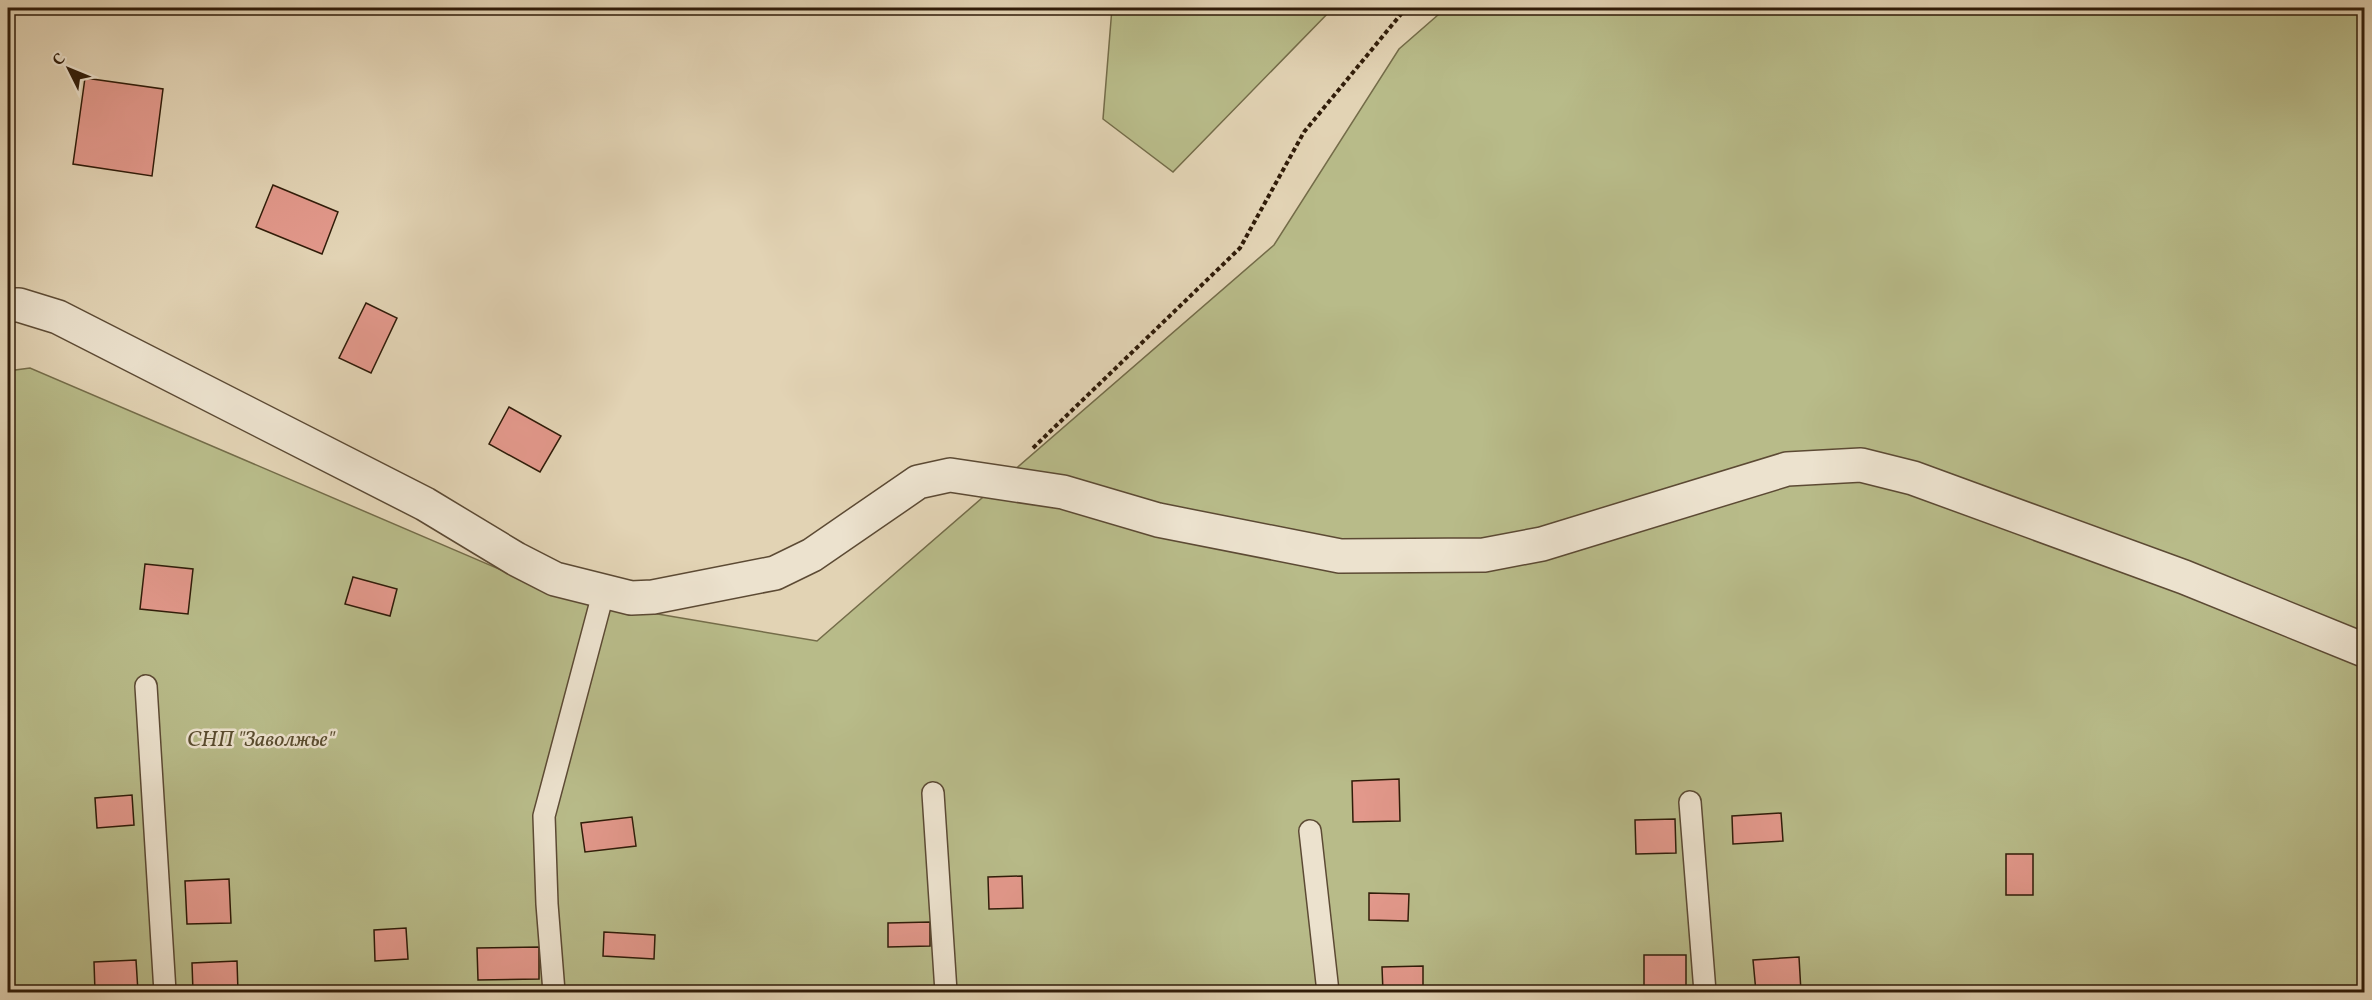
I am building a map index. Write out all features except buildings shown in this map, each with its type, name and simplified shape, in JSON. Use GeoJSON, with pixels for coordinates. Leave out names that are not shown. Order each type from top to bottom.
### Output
{"type":"FeatureCollection","features":[{"type":"Feature","properties":{"kind":"street"},"geometry":{"type":"LineString","coordinates":[[8,305],[19,306],[69,322],[425,504],[516,559],[555,579],[631,598],[652,597],[775,573],[812,555],[918,482],[950,475],[1064,492],[1158,520],[1340,556],[1484,555],[1542,544],[1787,470],[1861,465],[1913,478],[2163,569],[2364,650]]}},
{"type":"Feature","properties":{"kind":"lane"},"geometry":{"type":"LineString","coordinates":[[554,993],[547,904],[544,816],[604,590]]}},
{"type":"Feature","properties":{"kind":"lane"},"geometry":{"type":"LineString","coordinates":[[146,686],[165,993]]}},
{"type":"Feature","properties":{"kind":"lane"},"geometry":{"type":"LineString","coordinates":[[933,793],[946,993]]}},
{"type":"Feature","properties":{"kind":"lane"},"geometry":{"type":"LineString","coordinates":[[1690,802],[1705,993]]}},
{"type":"Feature","properties":{"kind":"lane"},"geometry":{"type":"LineString","coordinates":[[1310,831],[1328,993]]}},
{"type":"Feature","properties":{"kind":"path"},"geometry":{"type":"LineString","coordinates":[[998,482],[1240,248],[1304,132],[1406,8]]}},
{"type":"Feature","properties":{"kind":"green space"},"geometry":{"type":"Polygon","coordinates":[[[1112,8],[1333,8],[1173,172],[1103,119],[1112,8]]]}},
{"type":"Feature","properties":{"kind":"green space","name":"СНП \"Заволжье\""},"geometry":{"type":"Polygon","coordinates":[[[1446,8],[2364,8],[2364,992],[8,992],[8,371],[30,368],[569,599],[817,641],[1274,245],[1399,49],[1446,8]]]}}]}
